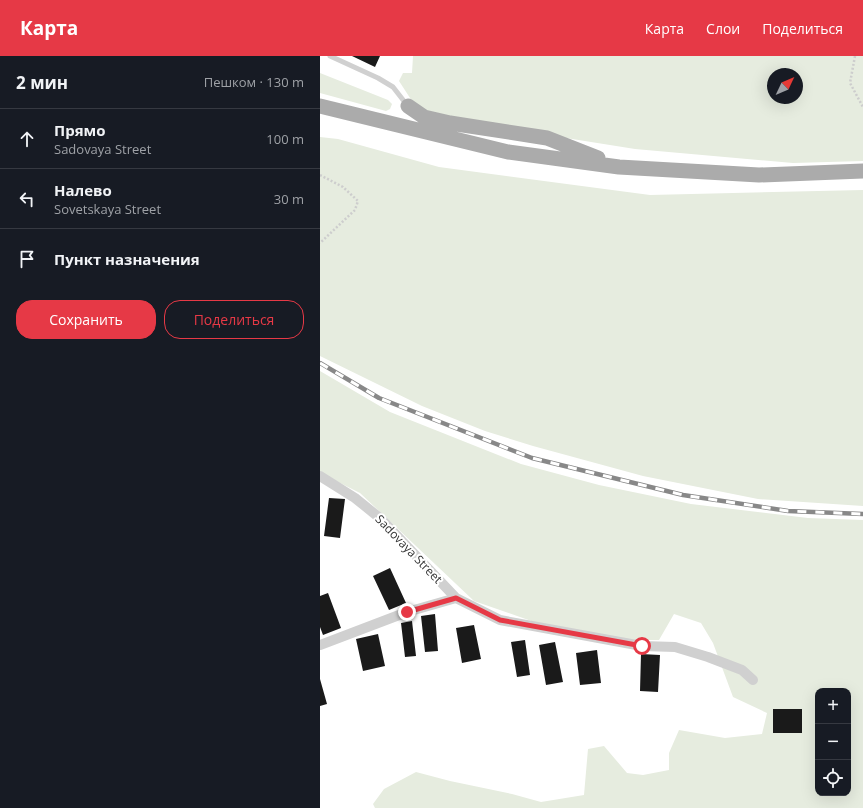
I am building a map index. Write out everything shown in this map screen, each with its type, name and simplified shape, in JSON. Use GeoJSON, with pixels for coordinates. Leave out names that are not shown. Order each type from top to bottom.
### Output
{"type":"FeatureCollection","features":[{"type":"Feature","properties":{"kind":"main road"},"geometry":{"type":"LineString","coordinates":[[320,106],[508,152],[619,167],[759,175],[863,171]]}},
{"type":"Feature","properties":{"kind":"main road"},"geometry":{"type":"LineString","coordinates":[[408,106],[424,117],[444,122],[547,138],[619,167]]}},
{"type":"Feature","properties":{"kind":"street","name":"Sadovaya Street"},"geometry":{"type":"LineString","coordinates":[[320,476],[355,498],[381,519],[456,598],[500,620],[642,646],[675,647],[742,670],[753,680]]}},
{"type":"Feature","properties":{"kind":"street"},"geometry":{"type":"LineString","coordinates":[[320,645],[407,612],[456,598]]}},
{"type":"Feature","properties":{"kind":"lane"},"geometry":{"type":"LineString","coordinates":[[330,56],[378,78],[393,87],[408,106]]}},
{"type":"Feature","properties":{"kind":"path"},"geometry":{"type":"LineString","coordinates":[[855,56],[850,83],[863,107]]}},
{"type":"Feature","properties":{"kind":"path"},"geometry":{"type":"LineString","coordinates":[[320,175],[343,187],[358,201],[355,210],[320,243]]}},
{"type":"Feature","properties":{"kind":"shaded area"},"geometry":{"type":"Polygon","coordinates":[[[413,56],[863,56],[863,161],[793,163],[635,149],[429,116],[412,101],[399,81],[403,73],[412,73],[413,56]]]}},
{"type":"Feature","properties":{"kind":"shaded area"},"geometry":{"type":"Polygon","coordinates":[[[320,73],[388,100],[392,104],[390,109],[386,111],[320,93],[320,73]]]}},
{"type":"Feature","properties":{"kind":"shaded area"},"geometry":{"type":"Polygon","coordinates":[[[320,137],[338,139],[439,167],[650,195],[863,190],[863,506],[758,499],[643,476],[533,446],[485,431],[422,406],[320,356],[320,137]]]}},
{"type":"Feature","properties":{"kind":"shaded area"},"geometry":{"type":"Polygon","coordinates":[[[320,371],[390,412],[521,464],[599,485],[691,504],[808,518],[863,520],[863,808],[375,808],[373,804],[384,789],[416,772],[541,802],[584,795],[588,749],[604,746],[627,773],[643,775],[669,770],[669,753],[679,730],[725,738],[762,734],[767,713],[733,697],[713,643],[701,623],[674,614],[659,640],[633,640],[537,623],[474,601],[360,493],[320,473],[320,371]]]}},
{"type":"Feature","properties":{"kind":"building"},"geometry":{"type":"Polygon","coordinates":[[[352,56],[380,56],[375,67],[352,56]]]}},
{"type":"Feature","properties":{"kind":"building"},"geometry":{"type":"Polygon","coordinates":[[[329,498],[345,499],[340,538],[324,536],[329,498]]]}},
{"type":"Feature","properties":{"kind":"building"},"geometry":{"type":"Polygon","coordinates":[[[390,568],[406,603],[389,610],[373,576],[390,568]]]}},
{"type":"Feature","properties":{"kind":"building"},"geometry":{"type":"Polygon","coordinates":[[[328,593],[341,628],[323,635],[320,627],[320,596],[328,593]]]}},
{"type":"Feature","properties":{"kind":"building"},"geometry":{"type":"Polygon","coordinates":[[[435,614],[438,651],[425,652],[421,616],[435,614]]]}},
{"type":"Feature","properties":{"kind":"building"},"geometry":{"type":"Polygon","coordinates":[[[412,621],[416,656],[405,657],[401,623],[412,621]]]}},
{"type":"Feature","properties":{"kind":"building"},"geometry":{"type":"Polygon","coordinates":[[[474,625],[481,659],[462,663],[456,628],[474,625]]]}},
{"type":"Feature","properties":{"kind":"building"},"geometry":{"type":"Polygon","coordinates":[[[378,634],[385,666],[363,671],[356,639],[378,634]]]}},
{"type":"Feature","properties":{"kind":"building"},"geometry":{"type":"Polygon","coordinates":[[[525,640],[530,675],[517,677],[511,642],[525,640]]]}},
{"type":"Feature","properties":{"kind":"building"},"geometry":{"type":"Polygon","coordinates":[[[555,642],[563,682],[546,685],[539,645],[555,642]]]}},
{"type":"Feature","properties":{"kind":"building"},"geometry":{"type":"Polygon","coordinates":[[[597,650],[601,683],[580,685],[576,653],[597,650]]]}},
{"type":"Feature","properties":{"kind":"building"},"geometry":{"type":"Polygon","coordinates":[[[641,654],[660,655],[658,692],[640,691],[641,654]]]}},
{"type":"Feature","properties":{"kind":"building"},"geometry":{"type":"Polygon","coordinates":[[[320,679],[327,704],[320,706],[320,679]]]}},
{"type":"Feature","properties":{"kind":"building"},"geometry":{"type":"Polygon","coordinates":[[[773,709],[802,709],[802,733],[773,733],[773,709]]]}},
{"type":"Feature","properties":{"kind":"railway"},"geometry":{"type":"LineString","coordinates":[[320,363],[379,398],[532,458],[683,495],[788,511],[863,514]]}},
{"type":"Feature","properties":{"kind":"route"},"geometry":{"type":"LineString","coordinates":[[407,612],[456,598],[500,620],[642,646]]}}]}
